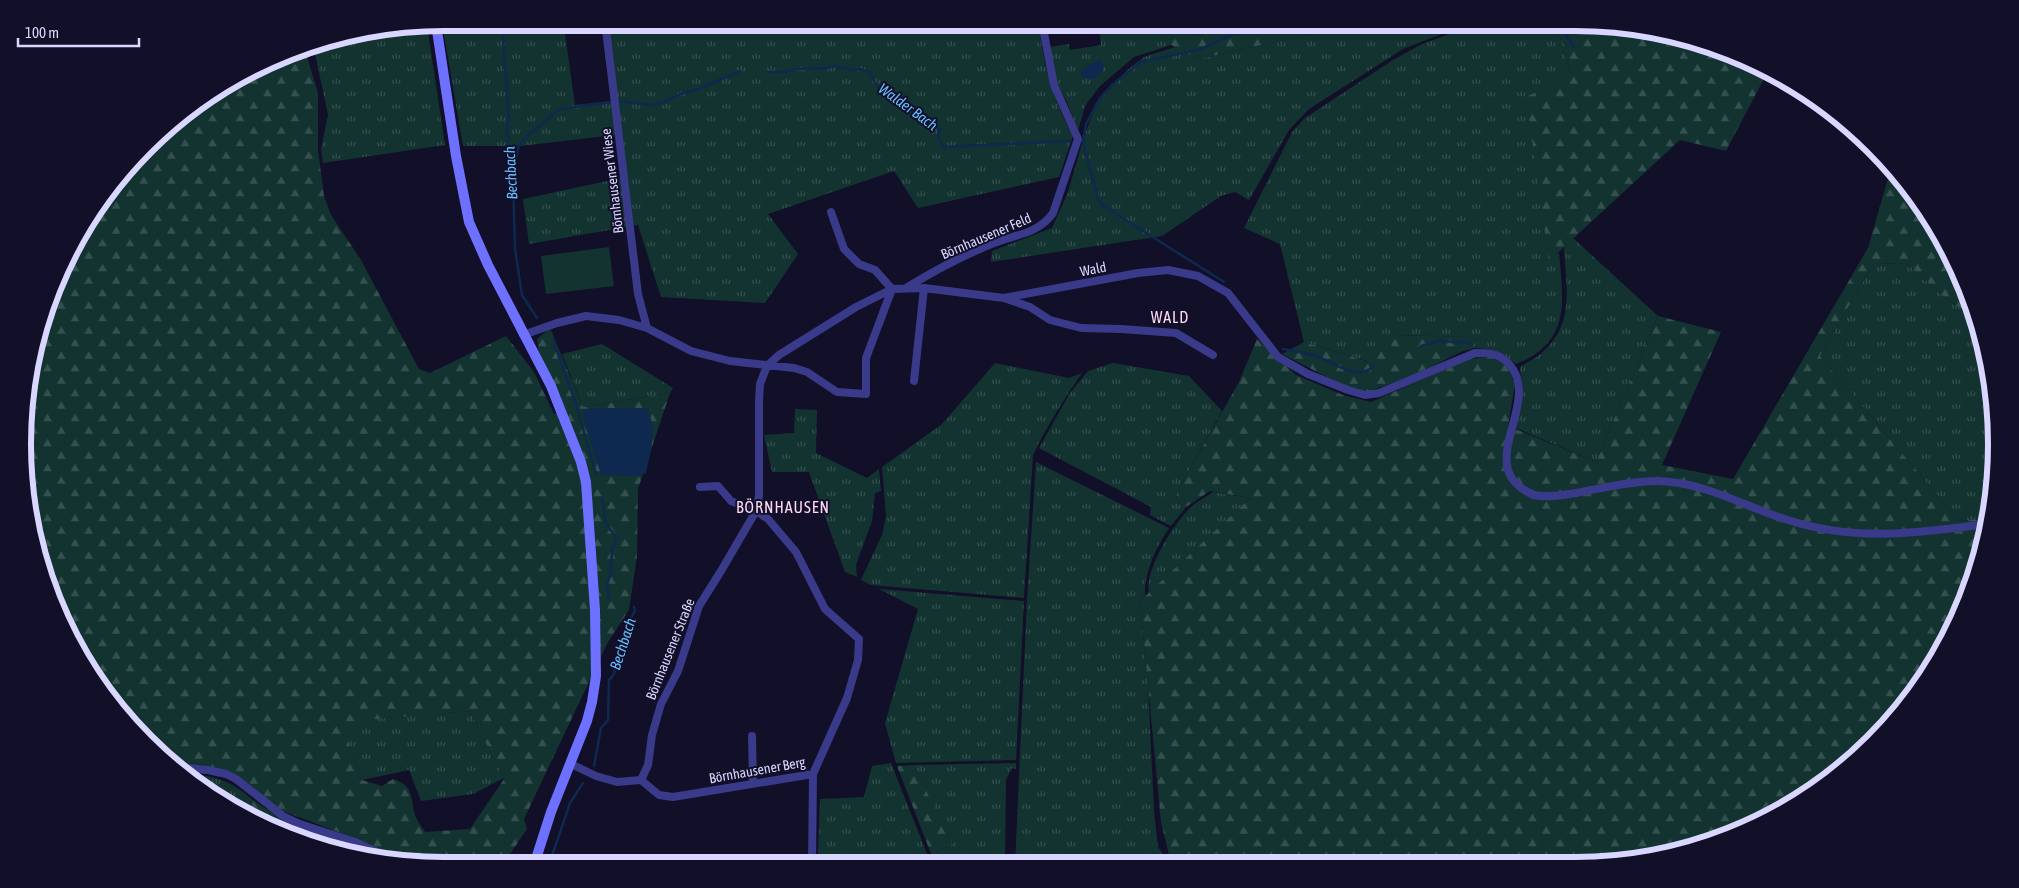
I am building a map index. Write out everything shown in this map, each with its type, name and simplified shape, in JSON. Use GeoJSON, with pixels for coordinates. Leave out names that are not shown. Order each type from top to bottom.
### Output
{"type":"FeatureCollection","features":[{"type":"Feature","properties":{"kind":"main road"},"geometry":{"type":"LineString","coordinates":[[437,31],[456,156],[469,222],[488,265],[551,386],[581,462],[586,482],[595,610],[596,676],[592,702],[572,761],[551,812],[537,857]]}},
{"type":"Feature","properties":{"kind":"street","name":"Börnhausener Wiese"},"geometry":{"type":"LineString","coordinates":[[606,31],[638,294],[647,328]]}},
{"type":"Feature","properties":{"kind":"street","name":"Börnhausener Feld"},"geometry":{"type":"LineString","coordinates":[[906,288],[990,244],[1030,232],[1048,222],[1053,213],[1078,139],[1054,85],[1044,31]]}},
{"type":"Feature","properties":{"kind":"street"},"geometry":{"type":"LineString","coordinates":[[831,212],[844,249],[859,264],[875,270],[892,289]]}},
{"type":"Feature","properties":{"kind":"street","name":"Wald"},"geometry":{"type":"LineString","coordinates":[[1004,298],[1138,273],[1168,270],[1198,276],[1228,293],[1278,356],[1308,374],[1365,395],[1379,393],[1475,353],[1490,353],[1503,358],[1513,369],[1518,380],[1518,397],[1506,457],[1512,479],[1533,495],[1564,494],[1657,481],[1688,484],[1788,520],[1830,531],[1864,535],[1906,533],[1980,525]]}},
{"type":"Feature","properties":{"kind":"street"},"geometry":{"type":"LineString","coordinates":[[767,366],[779,356],[841,317],[892,289],[906,288],[924,288],[1004,298],[1030,307],[1050,320],[1081,328],[1176,333],[1212,355]]}},
{"type":"Feature","properties":{"kind":"street"},"geometry":{"type":"LineString","coordinates":[[914,381],[924,288]]}},
{"type":"Feature","properties":{"kind":"street"},"geometry":{"type":"LineString","coordinates":[[524,335],[557,322],[586,316],[619,320],[647,328],[691,351],[730,361],[794,368],[807,372],[837,392],[866,394],[866,358],[892,289]]}},
{"type":"Feature","properties":{"kind":"street","name":"Börnhausener Straße"},"geometry":{"type":"LineString","coordinates":[[641,780],[648,766],[652,735],[661,704],[678,671],[699,606],[721,572],[756,510],[759,496],[758,401],[760,384],[767,366]]}},
{"type":"Feature","properties":{"kind":"street"},"geometry":{"type":"LineString","coordinates":[[700,487],[718,486],[731,501],[756,510]]}},
{"type":"Feature","properties":{"kind":"street","name":"Börnhausener Berg"},"geometry":{"type":"LineString","coordinates":[[641,780],[659,795],[673,797],[814,774],[847,698],[858,660],[859,639],[825,609],[796,552],[768,519],[756,510]]}},
{"type":"Feature","properties":{"kind":"street"},"geometry":{"type":"LineString","coordinates":[[752,736],[753,784]]}},
{"type":"Feature","properties":{"kind":"street"},"geometry":{"type":"LineString","coordinates":[[572,761],[596,776],[617,782],[641,780]]}},
{"type":"Feature","properties":{"kind":"street"},"geometry":{"type":"LineString","coordinates":[[190,768],[226,774],[236,779],[283,816],[373,851]]}},
{"type":"Feature","properties":{"kind":"street"},"geometry":{"type":"LineString","coordinates":[[812,857],[814,774]]}},
{"type":"Feature","properties":{"kind":"green space"},"geometry":{"type":"Polygon","coordinates":[[[443,31],[593,31],[565,34],[575,105],[611,101],[602,31],[1039,31],[1054,95],[1073,136],[1059,177],[918,208],[894,171],[768,214],[798,254],[765,303],[661,297],[638,225],[529,244],[523,199],[626,177],[623,134],[521,146],[463,146],[443,31]]]}},
{"type":"Feature","properties":{"kind":"green space"},"geometry":{"type":"Polygon","coordinates":[[[1100,31],[1157,31],[1171,45],[1134,57],[1100,86],[1085,106],[1078,131],[1067,102],[1057,83],[1049,47],[1069,44],[1070,50],[1101,45],[1100,31]]]}},
{"type":"Feature","properties":{"kind":"green space"},"geometry":{"type":"Polygon","coordinates":[[[1157,31],[1180,31],[1201,35],[1210,31],[1323,31],[1199,59],[1171,45],[1157,31]]]}},
{"type":"Feature","properties":{"kind":"green space"},"geometry":{"type":"Polygon","coordinates":[[[1180,31],[1210,31],[1201,35],[1180,31]]]}},
{"type":"Feature","properties":{"kind":"green space"},"geometry":{"type":"Polygon","coordinates":[[[1323,31],[1449,31],[1403,49],[1309,109],[1289,130],[1249,200],[1235,192],[1221,196],[1162,236],[991,262],[992,251],[1052,228],[1068,192],[1096,104],[1127,70],[1144,57],[1175,47],[1199,59],[1323,31]]]}},
{"type":"Feature","properties":{"kind":"green space"},"geometry":{"type":"Polygon","coordinates":[[[1458,31],[1558,31],[1571,75],[1549,260],[1559,252],[1562,303],[1560,318],[1555,332],[1547,344],[1534,355],[1516,364],[1497,352],[1475,348],[1476,337],[1391,335],[1373,349],[1373,359],[1370,362],[1304,342],[1280,244],[1244,228],[1292,132],[1305,118],[1393,60],[1422,44],[1458,31]]]}},
{"type":"Feature","properties":{"kind":"green space"},"geometry":{"type":"Polygon","coordinates":[[[1558,31],[1602,32],[1656,39],[1708,53],[1764,78],[1726,151],[1680,140],[1549,261],[1526,97],[1571,75],[1558,31]]]}},
{"type":"Feature","properties":{"kind":"green space"},"geometry":{"type":"Polygon","coordinates":[[[428,32],[445,145],[323,163],[321,149],[328,115],[315,52],[363,39],[428,32]]]}},
{"type":"Feature","properties":{"kind":"green space"},"geometry":{"type":"Polygon","coordinates":[[[306,55],[318,93],[318,150],[324,196],[331,215],[361,260],[419,369],[430,373],[506,336],[534,372],[554,414],[566,410],[539,355],[537,339],[550,328],[583,407],[670,393],[638,489],[637,556],[629,610],[608,642],[524,819],[527,829],[508,857],[417,856],[381,852],[362,841],[280,809],[246,782],[231,773],[217,768],[186,765],[152,736],[101,673],[74,627],[53,577],[39,525],[32,471],[31,444],[35,390],[45,337],[53,311],[74,261],[101,215],[134,172],[172,134],[215,101],[261,74],[306,55]],[[470,711],[342,722],[362,780],[382,786],[393,779],[405,785],[410,792],[416,817],[425,832],[470,829],[504,779],[470,711]]]}},
{"type":"Feature","properties":{"kind":"green space"},"geometry":{"type":"Polygon","coordinates":[[[1889,176],[1918,215],[1932,238],[1945,261],[1966,312],[1949,301],[1906,263],[1873,264],[1820,356],[1959,521],[1981,519],[1966,577],[1945,627],[1932,650],[1918,673],[1885,716],[1847,754],[1804,787],[1758,814],[1708,835],[1656,849],[1602,856],[1575,857],[1170,857],[1161,822],[1140,601],[1250,498],[1210,491],[1186,507],[1176,502],[1177,492],[1239,382],[1257,339],[1296,375],[1343,395],[1371,402],[1469,359],[1489,357],[1504,363],[1515,385],[1508,426],[1596,462],[1658,316],[1721,332],[1662,465],[1733,479],[1868,248],[1889,176]]]}},
{"type":"Feature","properties":{"kind":"green space"},"geometry":{"type":"Polygon","coordinates":[[[1573,238],[1658,316],[1596,462],[1516,428],[1523,387],[1521,366],[1538,356],[1550,344],[1563,320],[1567,292],[1564,247],[1573,238]]]}},
{"type":"Feature","properties":{"kind":"green space"},"geometry":{"type":"Polygon","coordinates":[[[609,247],[614,286],[546,294],[541,256],[609,247]]]}},
{"type":"Feature","properties":{"kind":"green space"},"geometry":{"type":"Polygon","coordinates":[[[1906,263],[1949,301],[1966,312],[1980,363],[1987,417],[1987,471],[1981,519],[1959,521],[1820,356],[1873,264],[1906,263]]]}},
{"type":"Feature","properties":{"kind":"green space"},"geometry":{"type":"Polygon","coordinates":[[[1391,335],[1476,337],[1475,348],[1463,351],[1410,377],[1369,391],[1354,391],[1282,354],[1304,342],[1369,362],[1372,359],[1376,342],[1382,341],[1391,335]]]}},
{"type":"Feature","properties":{"kind":"green space"},"geometry":{"type":"Polygon","coordinates":[[[602,344],[673,388],[670,393],[583,407],[562,354],[602,344]]]}},
{"type":"Feature","properties":{"kind":"green space"},"geometry":{"type":"Polygon","coordinates":[[[995,363],[1069,378],[1082,373],[1056,413],[1033,455],[1024,598],[871,585],[861,580],[882,535],[886,516],[882,467],[942,424],[995,363]]]}},
{"type":"Feature","properties":{"kind":"green space"},"geometry":{"type":"Polygon","coordinates":[[[1113,363],[1189,376],[1222,411],[1177,492],[1176,502],[1186,507],[1171,526],[1150,515],[1151,507],[1039,448],[1070,393],[1088,371],[1113,363]]]}},
{"type":"Feature","properties":{"kind":"green space"},"geometry":{"type":"Polygon","coordinates":[[[795,409],[817,410],[816,453],[867,478],[879,469],[881,491],[875,493],[872,521],[856,565],[857,577],[845,572],[809,472],[772,472],[764,435],[794,433],[795,409]]]}},
{"type":"Feature","properties":{"kind":"green space"},"geometry":{"type":"Polygon","coordinates":[[[1036,462],[1169,528],[1152,560],[1146,578],[1145,596],[1140,601],[1148,684],[1154,811],[1158,847],[1165,857],[1015,857],[1027,599],[1036,462]]]}},
{"type":"Feature","properties":{"kind":"green space"},"geometry":{"type":"Polygon","coordinates":[[[1213,492],[1250,498],[1149,593],[1151,572],[1169,535],[1191,507],[1213,492]]]}},
{"type":"Feature","properties":{"kind":"green space"},"geometry":{"type":"Polygon","coordinates":[[[879,589],[1024,601],[1016,760],[896,763],[885,723],[918,609],[879,589]]]}},
{"type":"Feature","properties":{"kind":"green space"},"geometry":{"type":"Polygon","coordinates":[[[470,711],[504,778],[473,794],[421,801],[409,770],[362,780],[341,721],[470,711]]]}},
{"type":"Feature","properties":{"kind":"green space"},"geometry":{"type":"Polygon","coordinates":[[[891,763],[928,857],[814,857],[814,855],[818,855],[820,799],[864,797],[872,766],[891,763]]]}},
{"type":"Feature","properties":{"kind":"green space"},"geometry":{"type":"Polygon","coordinates":[[[1016,763],[1016,769],[1012,768],[1006,780],[1005,857],[939,857],[936,851],[953,845],[913,765],[1016,763]]]}},
{"type":"Feature","properties":{"kind":"green space"},"geometry":{"type":"Polygon","coordinates":[[[913,765],[953,845],[936,851],[939,857],[932,857],[897,766],[913,765]]]}},
{"type":"Feature","properties":{"kind":"green space"},"geometry":{"type":"Polygon","coordinates":[[[199,775],[212,777],[228,783],[253,800],[249,807],[199,775]]]}},
{"type":"Feature","properties":{"kind":"green space"},"geometry":{"type":"Polygon","coordinates":[[[253,800],[280,817],[354,847],[311,835],[249,807],[253,800]]]}},
{"type":"Feature","properties":{"kind":"water"},"geometry":{"type":"Polygon","coordinates":[[[1100,60],[1103,64],[1103,71],[1094,79],[1086,78],[1082,75],[1081,72],[1089,65],[1100,60]]]}},
{"type":"Feature","properties":{"kind":"water"},"geometry":{"type":"Polygon","coordinates":[[[592,408],[646,408],[650,416],[653,432],[646,473],[640,476],[601,475],[583,415],[584,411],[592,408]]]}},
{"type":"Feature","properties":{"kind":"waterway","name":"Bechbach"},"geometry":{"type":"LineString","coordinates":[[503,31],[509,119],[507,128],[513,180],[515,249],[522,295],[537,318]]}},
{"type":"Feature","properties":{"kind":"waterway"},"geometry":{"type":"LineString","coordinates":[[1224,282],[1102,205],[1098,198],[1083,142],[1086,124],[1100,98],[1113,84],[1141,62],[1201,49],[1239,31]]}},
{"type":"Feature","properties":{"kind":"waterway"},"geometry":{"type":"LineString","coordinates":[[1266,31],[1275,31]]}},
{"type":"Feature","properties":{"kind":"waterway"},"geometry":{"type":"LineString","coordinates":[[1275,31],[1284,31]]}},
{"type":"Feature","properties":{"kind":"waterway"},"geometry":{"type":"LineString","coordinates":[[1284,31],[1294,31]]}},
{"type":"Feature","properties":{"kind":"waterway"},"geometry":{"type":"LineString","coordinates":[[1562,31],[1574,47]]}},
{"type":"Feature","properties":{"kind":"waterway","name":"Walder Bach"},"geometry":{"type":"LineString","coordinates":[[769,72],[786,72],[794,69],[828,68],[833,66],[869,72],[880,88],[899,97],[901,105],[911,107],[940,130],[938,138],[944,147],[1070,141]]}},
{"type":"Feature","properties":{"kind":"waterway","name":"Walder Bach"},"geometry":{"type":"LineString","coordinates":[[618,101],[652,105],[661,103],[740,71]]}},
{"type":"Feature","properties":{"kind":"waterway","name":"Walder Bach"},"geometry":{"type":"LineString","coordinates":[[511,161],[516,159],[519,145],[528,135],[560,109],[611,102]]}},
{"type":"Feature","properties":{"kind":"waterway","name":"Bechbach"},"geometry":{"type":"LineString","coordinates":[[553,340],[576,404],[596,474]]}},
{"type":"Feature","properties":{"kind":"waterway","name":"Walder Bach"},"geometry":{"type":"LineString","coordinates":[[1421,346],[1439,341],[1470,343]]}},
{"type":"Feature","properties":{"kind":"waterway","name":"Walder Bach"},"geometry":{"type":"LineString","coordinates":[[1283,349],[1313,355],[1352,371],[1367,371],[1374,366]]}},
{"type":"Feature","properties":{"kind":"waterway","name":"Bechbach"},"geometry":{"type":"LineString","coordinates":[[602,498],[606,524],[617,538],[612,549],[611,573],[607,584],[609,599]]}},
{"type":"Feature","properties":{"kind":"waterway","name":"Bechbach"},"geometry":{"type":"LineString","coordinates":[[594,766],[601,728],[608,720],[609,680],[614,672],[615,658],[622,647],[635,611],[634,607]]}},
{"type":"Feature","properties":{"kind":"waterway","name":"Bechbach"},"geometry":{"type":"LineString","coordinates":[[552,857],[570,803],[583,783]]}},
{"type":"Feature","properties":{"kind":"district","name":"WALD"},"geometry":{"type":"Point","coordinates":[1170,317]}},
{"type":"Feature","properties":{"kind":"district","name":"BÖRNHAUSEN"},"geometry":{"type":"Point","coordinates":[783,507]}}]}
